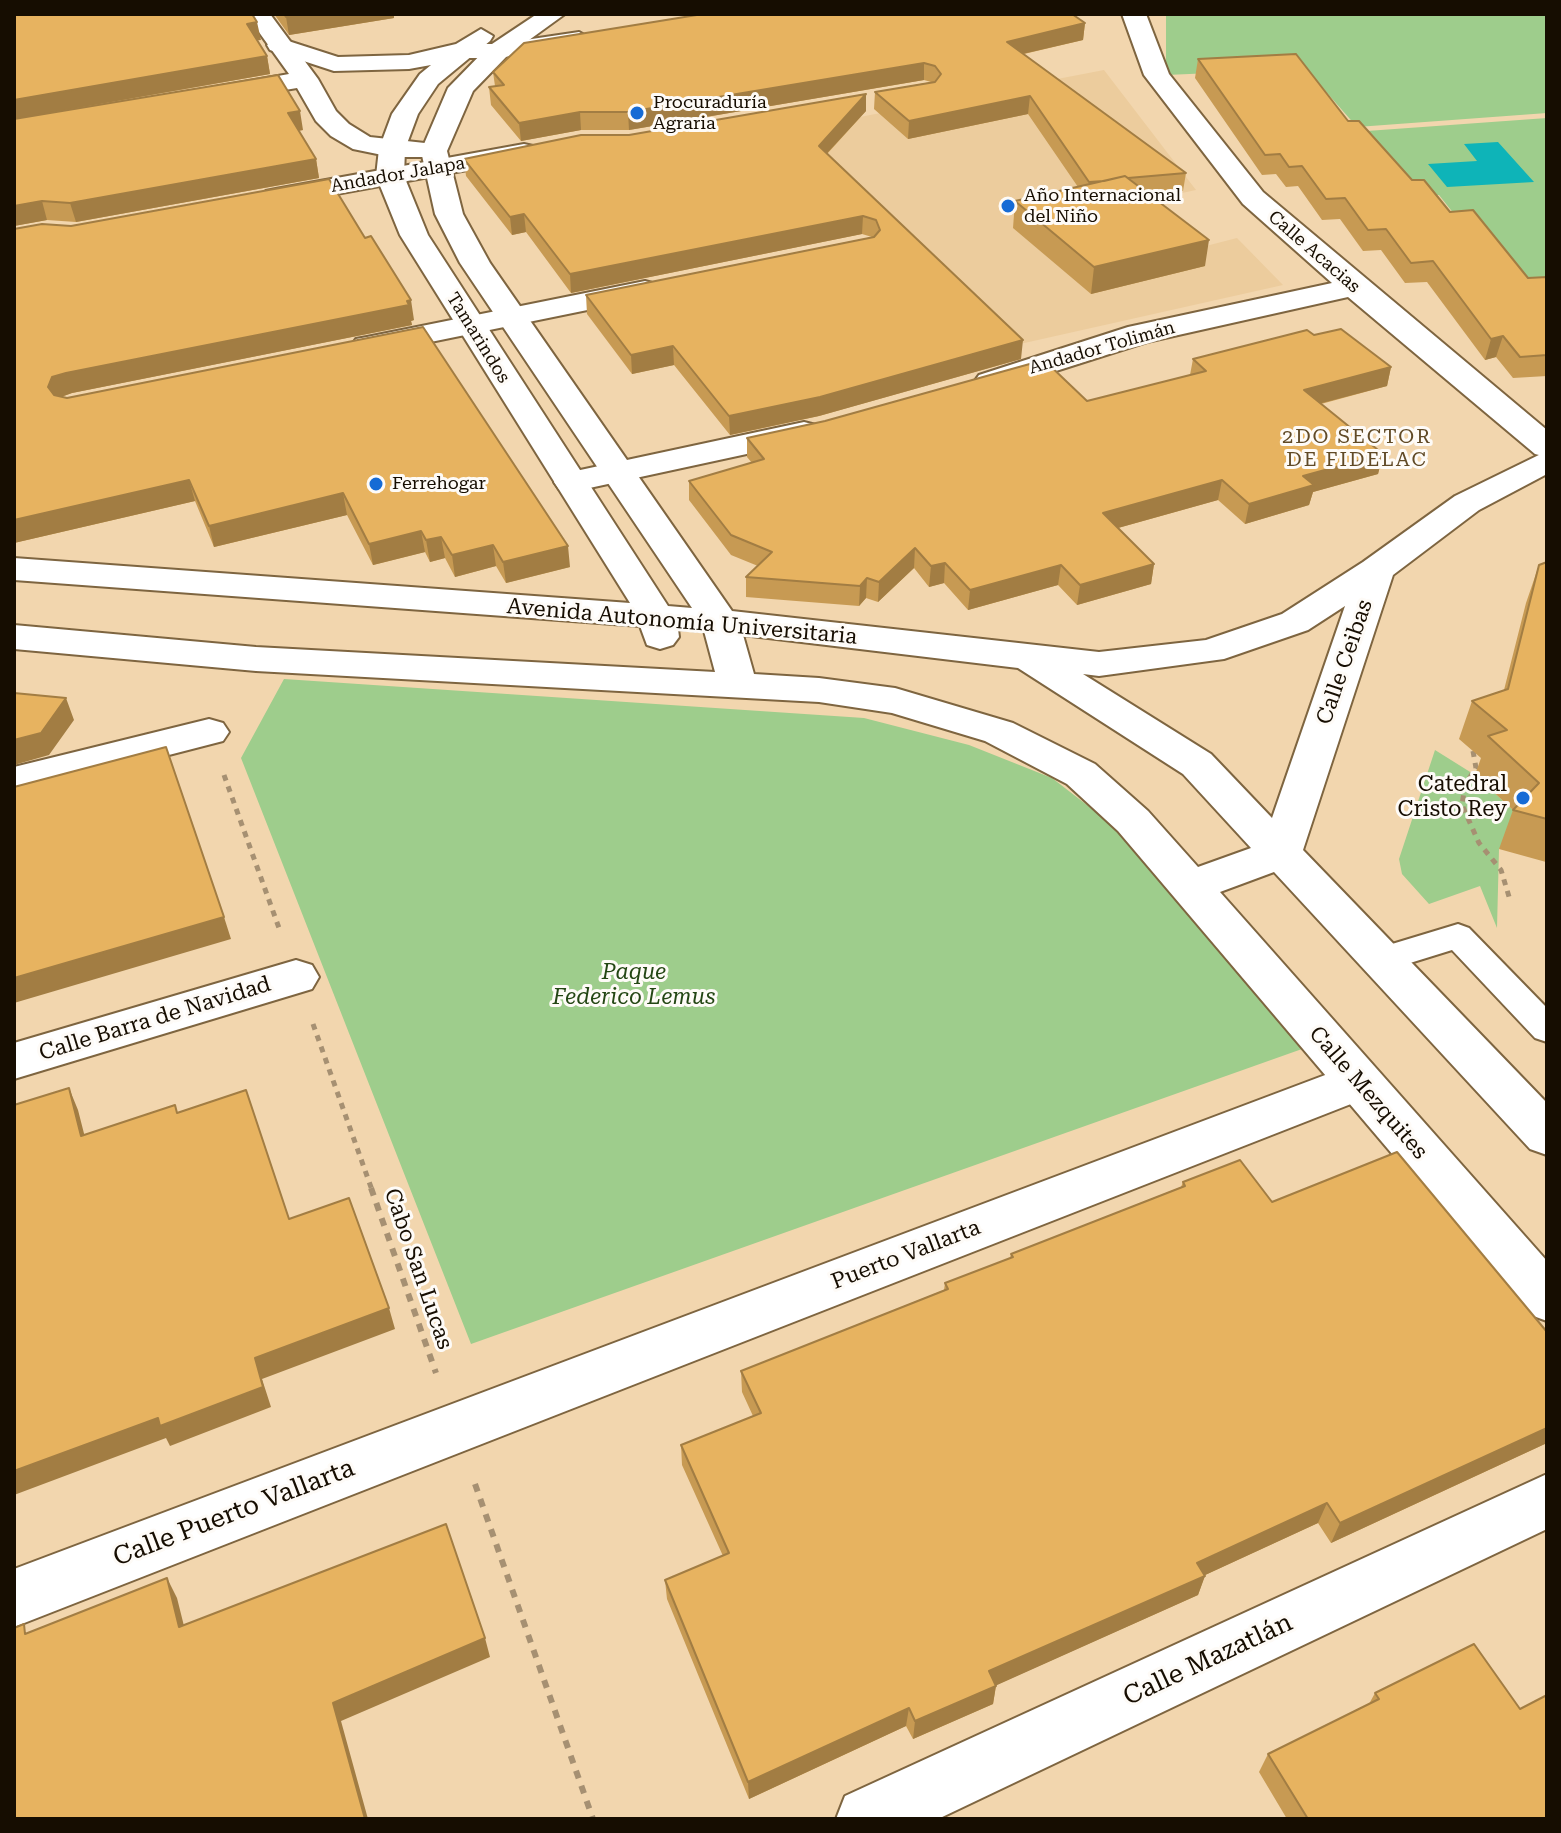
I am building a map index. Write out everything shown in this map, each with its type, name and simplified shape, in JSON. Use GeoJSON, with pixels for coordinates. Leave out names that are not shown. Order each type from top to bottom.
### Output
{"type":"FeatureCollection","features":[{"type":"Feature","properties":{"kind":"street"},"geometry":{"type":"LineString","coordinates":[[258,14],[305,79],[325,115],[340,130],[391,163],[405,114],[429,79],[459,51],[512,14]]}},
{"type":"Feature","properties":{"kind":"street"},"geometry":{"type":"LineString","coordinates":[[435,159],[461,88],[498,51],[553,14]]}},
{"type":"Feature","properties":{"kind":"street","name":"Calle Acacias"},"geometry":{"type":"LineString","coordinates":[[1134,14],[1157,75],[1253,198],[1354,287],[1547,447]]}},
{"type":"Feature","properties":{"kind":"street"},"geometry":{"type":"LineString","coordinates":[[279,45],[334,64],[352,66],[409,62],[459,51],[498,51],[605,35]]}},
{"type":"Feature","properties":{"kind":"street"},"geometry":{"type":"LineString","coordinates":[[198,97],[305,79]]}},
{"type":"Feature","properties":{"kind":"street","name":"Andador Jalapa"},"geometry":{"type":"LineString","coordinates":[[249,202],[391,163],[553,146]]}},
{"type":"Feature","properties":{"kind":"street","name":"Tamarindos"},"geometry":{"type":"LineString","coordinates":[[435,159],[449,214],[475,263],[720,621],[738,686]]}},
{"type":"Feature","properties":{"kind":"street","name":"Tamarindos"},"geometry":{"type":"LineString","coordinates":[[391,163],[414,235],[468,325],[657,617],[669,682]]}},
{"type":"Feature","properties":{"kind":"street"},"geometry":{"type":"LineString","coordinates":[[332,353],[680,283]]}},
{"type":"Feature","properties":{"kind":"street","name":"Andador Tolimán"},"geometry":{"type":"LineString","coordinates":[[960,391],[1139,334],[1354,287]]}},
{"type":"Feature","properties":{"kind":"street"},"geometry":{"type":"LineString","coordinates":[[571,482],[839,424]]}},
{"type":"Feature","properties":{"kind":"street","name":"Calle Ceibas"},"geometry":{"type":"LineString","coordinates":[[1281,853],[1376,570],[1467,503],[1547,461]]}},
{"type":"Feature","properties":{"kind":"street","name":"Avenida Autonomía Universitaria"},"geometry":{"type":"LineString","coordinates":[[14,569],[720,621],[1028,657],[1197,764],[1281,853]]}},
{"type":"Feature","properties":{"kind":"street"},"geometry":{"type":"LineString","coordinates":[[1028,657],[1099,664],[1211,651],[1295,622],[1376,570]]}},
{"type":"Feature","properties":{"kind":"street"},"geometry":{"type":"LineString","coordinates":[[14,637],[256,659],[819,690],[895,701],[999,732],[1081,774],[1133,821],[1189,887],[1281,853],[1547,1135]]}},
{"type":"Feature","properties":{"kind":"street"},"geometry":{"type":"LineString","coordinates":[[14,781],[209,732]]}},
{"type":"Feature","properties":{"kind":"street","name":"Calle Mezquites"},"geometry":{"type":"LineString","coordinates":[[1189,887],[1547,1298]]}},
{"type":"Feature","properties":{"kind":"street","name":"Calle Barra de Navidad"},"geometry":{"type":"LineString","coordinates":[[14,1061],[296,977]]}},
{"type":"Feature","properties":{"kind":"street","name":"Puerto Vallarta"},"geometry":{"type":"LineString","coordinates":[[455,1428],[1357,1082]]}},
{"type":"Feature","properties":{"kind":"street","name":"Calle Puerto Vallarta"},"geometry":{"type":"LineString","coordinates":[[14,1598],[455,1428]]}},
{"type":"Feature","properties":{"kind":"street","name":"Calle Mazatlán"},"geometry":{"type":"LineString","coordinates":[[868,1819],[1547,1501]]}},
{"type":"Feature","properties":{"kind":"lane"},"geometry":{"type":"LineString","coordinates":[[1381,960],[1458,936],[1547,1029]]}},
{"type":"Feature","properties":{"kind":"path","name":"Cabo San Lucas"},"geometry":{"type":"LineString","coordinates":[[209,732],[593,1819]]}},
{"type":"Feature","properties":{"kind":"path"},"geometry":{"type":"LineString","coordinates":[[1473,751],[1476,768],[1465,785],[1462,805],[1479,843],[1501,870],[1510,900]]}},
{"type":"Feature","properties":{"kind":"shaded area","name":"Año Internacional del Niño"},"geometry":{"type":"Polygon","coordinates":[[[1104,70],[1196,190],[1149,200],[1202,247],[1237,238],[1283,285],[1011,346],[782,132],[1104,70]]]}},
{"type":"Feature","properties":{"kind":"green space"},"geometry":{"type":"Polygon","coordinates":[[[1166,14],[1547,14],[1547,113],[1357,127],[1306,69],[1166,75],[1166,14]]]}},
{"type":"Feature","properties":{"kind":"green space"},"geometry":{"type":"Polygon","coordinates":[[[1547,118],[1547,296],[1543,297],[1514,262],[1493,263],[1439,195],[1418,197],[1367,131],[1547,118]]]}},
{"type":"Feature","properties":{"kind":"green space","name":"Paque Federico Lemus"},"geometry":{"type":"Polygon","coordinates":[[[284,679],[864,718],[969,745],[1052,778],[1118,829],[1302,1049],[471,1344],[241,758],[284,679]]]}},
{"type":"Feature","properties":{"kind":"green space"},"geometry":{"type":"Polygon","coordinates":[[[1435,750],[1475,775],[1525,821],[1499,849],[1497,928],[1480,886],[1429,904],[1402,874],[1399,859],[1435,750]]]}},
{"type":"Feature","properties":{"kind":"water"},"geometry":{"type":"Polygon","coordinates":[[[1498,142],[1534,182],[1447,187],[1428,164],[1477,161],[1464,144],[1498,142]]]}},
{"type":"Feature","properties":{"kind":"building"},"geometry":{"type":"Polygon","coordinates":[[[14,14],[252,14],[257,22],[247,24],[267,56],[14,100],[14,14]]]}},
{"type":"Feature","properties":{"kind":"building"},"geometry":{"type":"Polygon","coordinates":[[[703,14],[1072,14],[1085,23],[1007,42],[1186,173],[1125,176],[1089,182],[1030,96],[909,121],[875,92],[935,82],[941,74],[935,66],[924,63],[628,112],[580,112],[519,123],[489,87],[504,85],[493,72],[524,43],[703,14]]]}},
{"type":"Feature","properties":{"kind":"building"},"geometry":{"type":"Polygon","coordinates":[[[1296,54],[1348,121],[1359,121],[1412,180],[1424,180],[1450,212],[1473,210],[1528,278],[1547,277],[1547,355],[1520,357],[1503,336],[1491,339],[1433,261],[1411,263],[1386,229],[1368,230],[1345,198],[1326,199],[1302,166],[1289,167],[1280,154],[1265,155],[1198,59],[1296,54]]]}},
{"type":"Feature","properties":{"kind":"building"},"geometry":{"type":"Polygon","coordinates":[[[278,75],[300,111],[288,113],[316,159],[70,203],[42,201],[14,206],[14,119],[278,75]]]}},
{"type":"Feature","properties":{"kind":"building"},"geometry":{"type":"Polygon","coordinates":[[[866,94],[819,146],[1023,340],[820,397],[729,416],[673,346],[631,355],[586,295],[874,237],[880,230],[876,220],[863,216],[570,274],[524,214],[510,217],[464,159],[581,135],[629,135],[866,94]]]}},
{"type":"Feature","properties":{"kind":"building"},"geometry":{"type":"Polygon","coordinates":[[[1125,176],[1209,240],[1094,267],[1015,201],[1125,176]]]}},
{"type":"Feature","properties":{"kind":"building"},"geometry":{"type":"Polygon","coordinates":[[[329,179],[365,238],[371,236],[411,300],[407,301],[409,305],[66,373],[52,377],[48,387],[54,395],[67,398],[423,327],[568,546],[503,562],[493,545],[452,555],[441,537],[426,540],[421,531],[369,544],[343,493],[209,526],[189,480],[14,520],[14,229],[42,224],[71,226],[329,179]]]}},
{"type":"Feature","properties":{"kind":"building"},"geometry":{"type":"Polygon","coordinates":[[[1341,329],[1391,367],[1304,390],[1383,454],[1303,476],[1314,485],[1249,504],[1222,480],[1103,513],[1154,564],[1080,585],[1061,565],[970,590],[945,563],[931,566],[915,548],[879,582],[867,578],[860,586],[746,577],[772,552],[731,535],[689,481],[764,459],[747,438],[825,421],[1044,360],[1087,401],[1206,371],[1193,359],[1307,330],[1314,335],[1341,329]]]}},
{"type":"Feature","properties":{"kind":"building"},"geometry":{"type":"Polygon","coordinates":[[[1547,562],[1547,819],[1513,810],[1539,783],[1488,736],[1507,730],[1472,701],[1508,689],[1539,565],[1547,562]]]}},
{"type":"Feature","properties":{"kind":"building"},"geometry":{"type":"Polygon","coordinates":[[[14,693],[66,698],[41,733],[14,740],[14,693]]]}},
{"type":"Feature","properties":{"kind":"building"},"geometry":{"type":"Polygon","coordinates":[[[166,747],[224,917],[14,978],[14,787],[166,747]]]}},
{"type":"Feature","properties":{"kind":"building"},"geometry":{"type":"Polygon","coordinates":[[[69,1088],[81,1136],[175,1105],[177,1113],[246,1090],[289,1219],[349,1198],[389,1308],[255,1358],[263,1387],[160,1426],[158,1418],[14,1471],[14,1105],[69,1088]]]}},
{"type":"Feature","properties":{"kind":"building"},"geometry":{"type":"Polygon","coordinates":[[[1397,1152],[1547,1332],[1547,1428],[1340,1523],[1327,1503],[1197,1563],[1205,1576],[989,1671],[996,1686],[915,1721],[909,1708],[748,1782],[665,1580],[729,1553],[681,1445],[761,1413],[741,1371],[948,1289],[945,1283],[1185,1186],[1183,1182],[1240,1160],[1272,1202],[1397,1152]]]}},
{"type":"Feature","properties":{"kind":"building"},"geometry":{"type":"Polygon","coordinates":[[[446,1524],[485,1638],[333,1703],[365,1819],[14,1819],[14,1628],[24,1624],[25,1634],[167,1578],[179,1627],[446,1524]]]}},
{"type":"Feature","properties":{"kind":"building"},"geometry":{"type":"Polygon","coordinates":[[[1474,1644],[1520,1709],[1547,1695],[1547,1819],[1308,1819],[1268,1754],[1379,1699],[1375,1693],[1474,1644]]]}},
{"type":"Feature","properties":{"kind":"place","name":"Procuraduría Agraria"},"geometry":{"type":"Point","coordinates":[637,113]}},
{"type":"Feature","properties":{"kind":"place","name":"Año Internacional del Niño"},"geometry":{"type":"Point","coordinates":[1008,206]}},
{"type":"Feature","properties":{"kind":"place","name":"Ferrehogar"},"geometry":{"type":"Point","coordinates":[376,484]}},
{"type":"Feature","properties":{"kind":"place","name":"Catedral Cristo Rey"},"geometry":{"type":"Point","coordinates":[1523,798]}},
{"type":"Feature","properties":{"kind":"district","name":"2DO SECTOR DE FIDELAC"},"geometry":{"type":"Point","coordinates":[1357,448]}}]}
